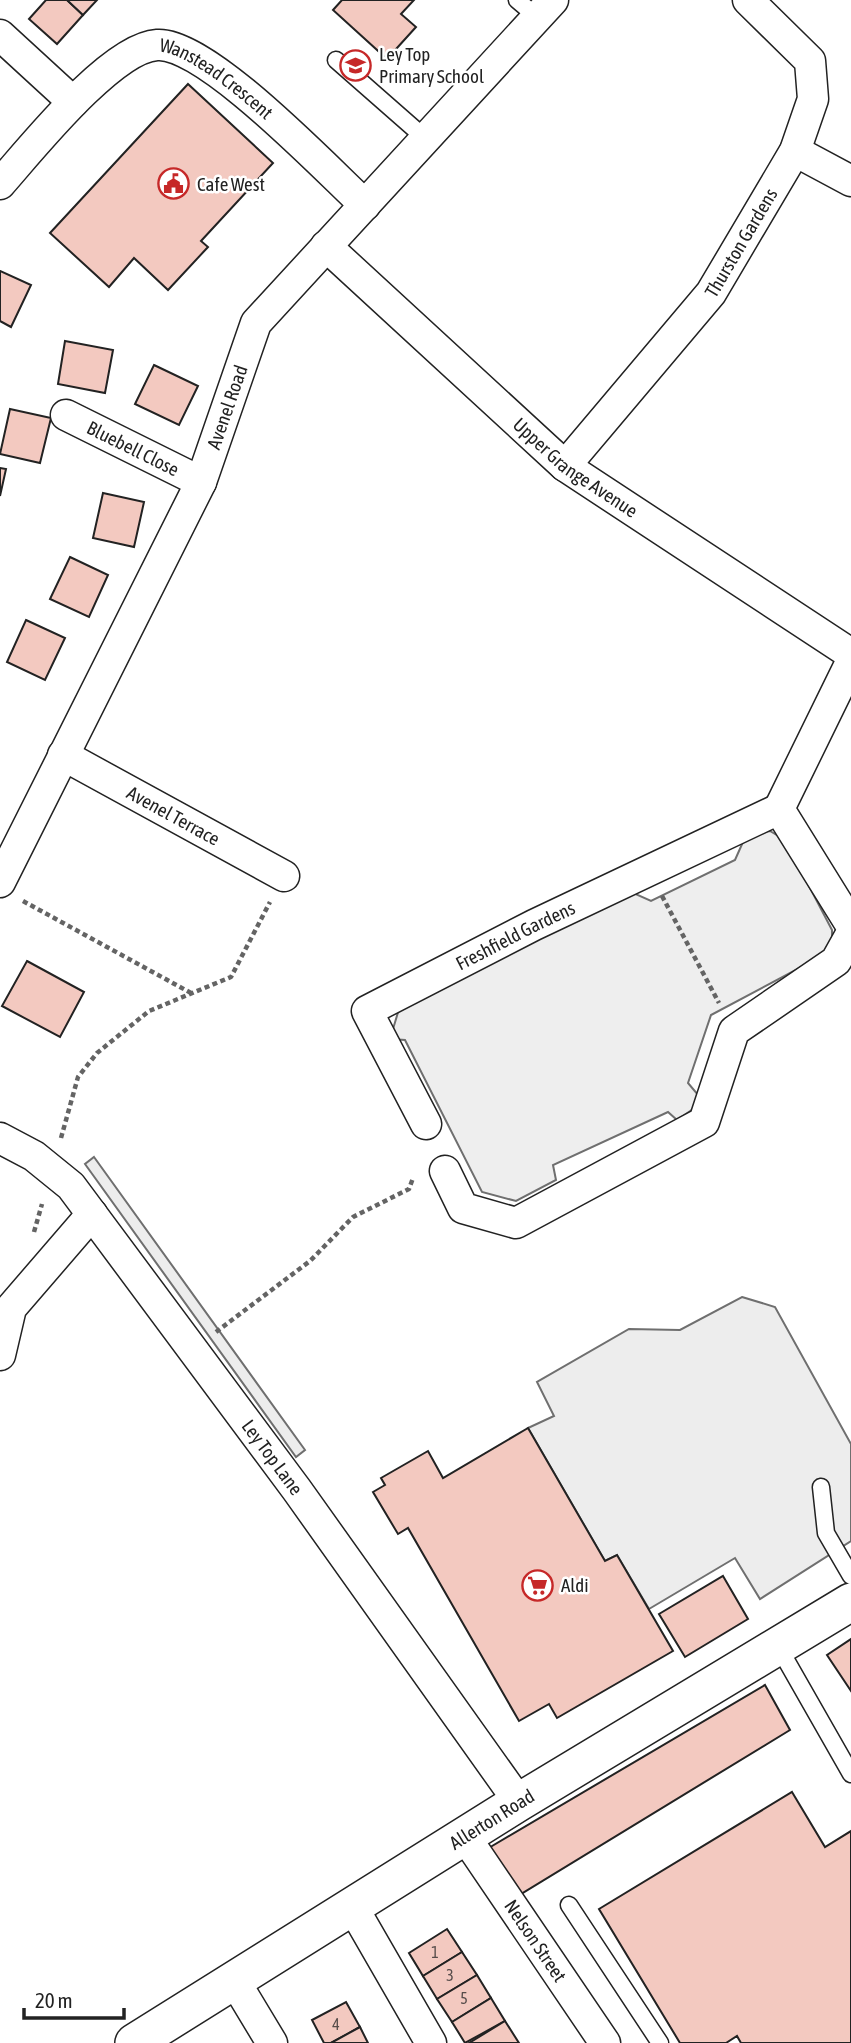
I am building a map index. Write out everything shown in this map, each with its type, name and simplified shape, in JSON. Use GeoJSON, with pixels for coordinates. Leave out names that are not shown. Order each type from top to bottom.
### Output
{"type":"FeatureCollection","features":[{"type":"Feature","properties":{"kind":"street","name":"Thurston Gardens"},"geometry":{"type":"LineString","coordinates":[[565,466],[711,293],[794,151],[813,99],[810,61],[748,0]]}},
{"type":"Feature","properties":{"kind":"street","name":"Avenel Road"},"geometry":{"type":"LineString","coordinates":[[6,888],[62,755],[201,482],[256,323],[426,139],[536,6]]}},
{"type":"Feature","properties":{"kind":"street"},"geometry":{"type":"LineString","coordinates":[[0,35],[73,102]]}},
{"type":"Feature","properties":{"kind":"street","name":"Wanstead Crescent"},"geometry":{"type":"LineString","coordinates":[[0,184],[73,102],[109,70],[137,51],[158,45],[177,48],[200,58],[227,78],[365,205]]}},
{"type":"Feature","properties":{"kind":"street"},"geometry":{"type":"LineString","coordinates":[[794,151],[851,181]]}},
{"type":"Feature","properties":{"kind":"street","name":"Upper Grange Avenue"},"geometry":{"type":"LineString","coordinates":[[326,246],[565,466],[851,654]]}},
{"type":"Feature","properties":{"kind":"street","name":"Bluebell Close"},"geometry":{"type":"LineString","coordinates":[[66,415],[201,482]]}},
{"type":"Feature","properties":{"kind":"street"},"geometry":{"type":"LineString","coordinates":[[851,662],[779,809],[851,925]]}},
{"type":"Feature","properties":{"kind":"street","name":"Avenel Terrace"},"geometry":{"type":"LineString","coordinates":[[62,755],[284,876]]}},
{"type":"Feature","properties":{"kind":"street","name":"Freshfield Gardens"},"geometry":{"type":"LineString","coordinates":[[425,1124],[367,1011],[779,809]]}},
{"type":"Feature","properties":{"kind":"street"},"geometry":{"type":"LineString","coordinates":[[431,1169],[463,1208],[516,1223],[704,1122],[734,1031],[836,961],[851,934]]}},
{"type":"Feature","properties":{"kind":"street","name":"Ley Top Lane"},"geometry":{"type":"LineString","coordinates":[[0,1138],[34,1156],[71,1186],[519,1801]]}},
{"type":"Feature","properties":{"kind":"street"},"geometry":{"type":"LineString","coordinates":[[0,1355],[11,1308],[92,1214]]}},
{"type":"Feature","properties":{"kind":"street","name":"Allerton Road"},"geometry":{"type":"LineString","coordinates":[[134,2043],[466,1838],[519,1801],[851,1602]]}},
{"type":"Feature","properties":{"kind":"street","name":"Nelson Street"},"geometry":{"type":"LineString","coordinates":[[466,1838],[605,2043]]}},
{"type":"Feature","properties":{"kind":"street"},"geometry":{"type":"LineString","coordinates":[[352,1906],[431,2043]]}},
{"type":"Feature","properties":{"kind":"street"},"geometry":{"type":"LineString","coordinates":[[234,1980],[272,2043]]}},
{"type":"Feature","properties":{"kind":"lane"},"geometry":{"type":"LineString","coordinates":[[336,60],[426,139]]}},
{"type":"Feature","properties":{"kind":"lane"},"geometry":{"type":"LineString","coordinates":[[821,1487],[826,1533],[851,1576]]}},
{"type":"Feature","properties":{"kind":"lane"},"geometry":{"type":"LineString","coordinates":[[778,1646],[851,1774]]}},
{"type":"Feature","properties":{"kind":"lane"},"geometry":{"type":"LineString","coordinates":[[569,1905],[660,2043]]}},
{"type":"Feature","properties":{"kind":"path"},"geometry":{"type":"LineString","coordinates":[[649,871],[734,1031]]}},
{"type":"Feature","properties":{"kind":"path"},"geometry":{"type":"LineString","coordinates":[[52,1171],[78,1077],[97,1053],[149,1011],[231,977],[284,876]]}},
{"type":"Feature","properties":{"kind":"path"},"geometry":{"type":"LineString","coordinates":[[6,888],[191,993]]}},
{"type":"Feature","properties":{"kind":"path"},"geometry":{"type":"LineString","coordinates":[[193,1350],[310,1261],[353,1217],[409,1189],[431,1169]]}},
{"type":"Feature","properties":{"kind":"shaded area"},"geometry":{"type":"Polygon","coordinates":[[[770,831],[785,840],[832,930],[832,943],[824,955],[711,1015],[688,1083],[699,1096],[696,1107],[677,1120],[668,1112],[553,1165],[556,1180],[516,1201],[482,1192],[405,1040],[390,1039],[399,1009],[629,891],[651,901],[735,860],[747,833],[770,831]]]}},
{"type":"Feature","properties":{"kind":"shaded area"},"geometry":{"type":"Polygon","coordinates":[[[94,1157],[305,1450],[296,1457],[85,1164],[94,1157]]]}},
{"type":"Feature","properties":{"kind":"shaded area","name":"Aldi"},"geometry":{"type":"Polygon","coordinates":[[[742,1297],[775,1307],[851,1444],[851,1541],[760,1599],[735,1558],[649,1609],[617,1555],[605,1561],[528,1428],[554,1416],[537,1382],[629,1329],[680,1330],[742,1297]]]}},
{"type":"Feature","properties":{"kind":"building"},"geometry":{"type":"Polygon","coordinates":[[[46,0],[67,0],[83,15],[57,44],[29,19],[46,0]]]}},
{"type":"Feature","properties":{"kind":"building"},"geometry":{"type":"Polygon","coordinates":[[[67,0],[97,0],[83,15],[67,0]]]}},
{"type":"Feature","properties":{"kind":"building"},"geometry":{"type":"Polygon","coordinates":[[[342,0],[414,0],[401,14],[416,27],[387,59],[333,10],[342,0]]]}},
{"type":"Feature","properties":{"kind":"building","name":"Cafe West"},"geometry":{"type":"Polygon","coordinates":[[[188,84],[273,163],[201,241],[208,247],[168,290],[134,258],[109,287],[50,233],[188,84]]]}},
{"type":"Feature","properties":{"kind":"building"},"geometry":{"type":"Polygon","coordinates":[[[0,271],[31,285],[11,327],[0,321],[0,271]]]}},
{"type":"Feature","properties":{"kind":"building"},"geometry":{"type":"Polygon","coordinates":[[[65,341],[113,350],[105,393],[58,384],[65,341]]]}},
{"type":"Feature","properties":{"kind":"building"},"geometry":{"type":"Polygon","coordinates":[[[154,365],[198,386],[179,425],[135,404],[154,365]]]}},
{"type":"Feature","properties":{"kind":"building"},"geometry":{"type":"Polygon","coordinates":[[[10,409],[51,418],[40,463],[0,454],[10,409]]]}},
{"type":"Feature","properties":{"kind":"building"},"geometry":{"type":"Polygon","coordinates":[[[0,468],[6,469],[0,496],[0,468]]]}},
{"type":"Feature","properties":{"kind":"building"},"geometry":{"type":"Polygon","coordinates":[[[103,493],[144,502],[134,547],[93,538],[103,493]]]}},
{"type":"Feature","properties":{"kind":"building"},"geometry":{"type":"Polygon","coordinates":[[[70,557],[108,575],[89,617],[50,599],[70,557]]]}},
{"type":"Feature","properties":{"kind":"building"},"geometry":{"type":"Polygon","coordinates":[[[26,620],[65,638],[45,680],[7,662],[26,620]]]}},
{"type":"Feature","properties":{"kind":"building"},"geometry":{"type":"Polygon","coordinates":[[[27,961],[84,992],[60,1037],[2,1006],[27,961]]]}},
{"type":"Feature","properties":{"kind":"building","name":"Aldi"},"geometry":{"type":"Polygon","coordinates":[[[528,1428],[605,1561],[617,1555],[673,1651],[557,1718],[549,1704],[519,1721],[408,1528],[398,1534],[373,1492],[385,1485],[381,1478],[428,1451],[443,1478],[528,1428]]]}},
{"type":"Feature","properties":{"kind":"building"},"geometry":{"type":"Polygon","coordinates":[[[723,1576],[748,1619],[685,1657],[659,1614],[723,1576]]]}},
{"type":"Feature","properties":{"kind":"building"},"geometry":{"type":"Polygon","coordinates":[[[851,1639],[851,1691],[827,1655],[851,1639]]]}},
{"type":"Feature","properties":{"kind":"building"},"geometry":{"type":"Polygon","coordinates":[[[765,1685],[790,1730],[516,1897],[487,1849],[765,1685]]]}},
{"type":"Feature","properties":{"kind":"building"},"geometry":{"type":"Polygon","coordinates":[[[792,1792],[825,1847],[851,1831],[851,2043],[741,2043],[737,2036],[726,2043],[680,2043],[599,1909],[792,1792]]]}},
{"type":"Feature","properties":{"kind":"building"},"geometry":{"type":"Polygon","coordinates":[[[447,1929],[462,1952],[423,1976],[409,1953],[447,1929]]]}},
{"type":"Feature","properties":{"kind":"building"},"geometry":{"type":"Polygon","coordinates":[[[462,1952],[477,1975],[437,1999],[423,1976],[462,1952]]]}},
{"type":"Feature","properties":{"kind":"building"},"geometry":{"type":"Polygon","coordinates":[[[477,1975],[491,1998],[452,2022],[437,1999],[477,1975]]]}},
{"type":"Feature","properties":{"kind":"building"},"geometry":{"type":"Polygon","coordinates":[[[491,1998],[505,2021],[465,2043],[452,2022],[491,1998]]]}},
{"type":"Feature","properties":{"kind":"building"},"geometry":{"type":"Polygon","coordinates":[[[346,2002],[360,2027],[331,2043],[324,2043],[312,2020],[346,2002]]]}},
{"type":"Feature","properties":{"kind":"building"},"geometry":{"type":"Polygon","coordinates":[[[505,2021],[519,2043],[469,2043],[505,2021]]]}},
{"type":"Feature","properties":{"kind":"building"},"geometry":{"type":"Polygon","coordinates":[[[360,2027],[368,2043],[331,2043],[360,2027]]]}},
{"type":"Feature","properties":{"kind":"place","name":"Ley Top Primary School"},"geometry":{"type":"Point","coordinates":[356,65]}},
{"type":"Feature","properties":{"kind":"place","name":"Cafe West"},"geometry":{"type":"Point","coordinates":[174,184]}},
{"type":"Feature","properties":{"kind":"place","name":"Aldi"},"geometry":{"type":"Point","coordinates":[538,1585]}}]}
